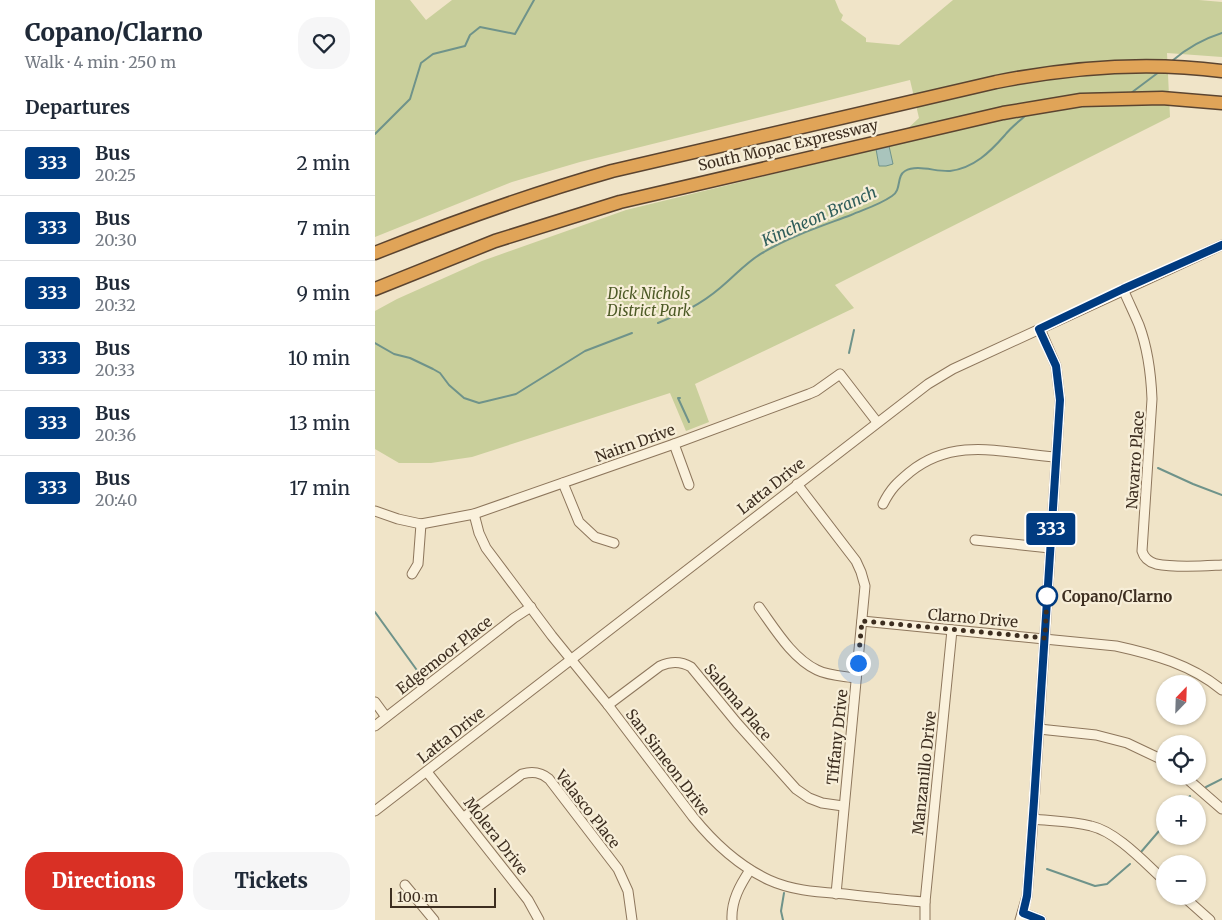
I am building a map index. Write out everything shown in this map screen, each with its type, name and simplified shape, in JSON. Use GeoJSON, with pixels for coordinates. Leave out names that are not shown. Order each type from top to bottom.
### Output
{"type":"FeatureCollection","features":[{"type":"Feature","properties":{"kind":"highway","name":"South Mopac Expressway"},"geometry":{"type":"LineString","coordinates":[[375,253],[485,210],[594,176],[667,157],[941,94],[1036,74],[1079,68],[1163,66],[1222,71]]}},
{"type":"Feature","properties":{"kind":"highway","name":"South Mopac Expressway"},"geometry":{"type":"LineString","coordinates":[[377,288],[495,241],[620,202],[1003,113],[1081,100],[1162,98],[1222,103]]}},
{"type":"Feature","properties":{"kind":"street","name":"Latta Drive"},"geometry":{"type":"LineString","coordinates":[[375,811],[928,384],[953,369],[1222,245]]}},
{"type":"Feature","properties":{"kind":"street","name":"Navarro Place"},"geometry":{"type":"LineString","coordinates":[[1123,289],[1145,342],[1151,375],[1152,399],[1142,551],[1144,556],[1157,564],[1222,565]]}},
{"type":"Feature","properties":{"kind":"street"},"geometry":{"type":"LineString","coordinates":[[1039,329],[1056,366],[1060,400],[1033,819],[1027,896],[1021,916],[1041,920]]}},
{"type":"Feature","properties":{"kind":"street","name":"Nairn Drive"},"geometry":{"type":"LineString","coordinates":[[375,510],[398,519],[421,524],[474,514],[563,484],[809,394],[840,374],[877,422]]}},
{"type":"Feature","properties":{"kind":"street"},"geometry":{"type":"LineString","coordinates":[[674,444],[689,485]]}},
{"type":"Feature","properties":{"kind":"street"},"geometry":{"type":"LineString","coordinates":[[883,504],[893,486],[918,466],[931,458],[952,451],[975,449],[1055,457]]}},
{"type":"Feature","properties":{"kind":"street"},"geometry":{"type":"LineString","coordinates":[[563,484],[579,522],[595,537],[614,543]]}},
{"type":"Feature","properties":{"kind":"street","name":"Tiffany Drive"},"geometry":{"type":"LineString","coordinates":[[797,484],[856,561],[865,586],[836,894]]}},
{"type":"Feature","properties":{"kind":"street","name":"San Simeon Drive"},"geometry":{"type":"LineString","coordinates":[[474,514],[479,533],[486,548],[703,830],[728,853],[750,870],[786,886],[809,891],[925,902]]}},
{"type":"Feature","properties":{"kind":"street"},"geometry":{"type":"LineString","coordinates":[[412,574],[418,564],[421,524]]}},
{"type":"Feature","properties":{"kind":"street"},"geometry":{"type":"LineString","coordinates":[[975,540],[1050,548]]}},
{"type":"Feature","properties":{"kind":"street","name":"Edgemoor Place"},"geometry":{"type":"LineString","coordinates":[[375,726],[514,618],[531,607]]}},
{"type":"Feature","properties":{"kind":"street"},"geometry":{"type":"LineString","coordinates":[[759,607],[805,664],[819,671],[856,678]]}},
{"type":"Feature","properties":{"kind":"street","name":"Clarno Drive"},"geometry":{"type":"LineString","coordinates":[[862,621],[1116,646],[1146,652],[1185,667],[1222,690]]}},
{"type":"Feature","properties":{"kind":"street","name":"Manzanillo Drive"},"geometry":{"type":"LineString","coordinates":[[925,920],[925,902],[952,630]]}},
{"type":"Feature","properties":{"kind":"street","name":"Saloma Place"},"geometry":{"type":"LineString","coordinates":[[608,705],[667,662],[684,663],[691,667],[737,723],[796,789],[809,798],[822,803],[843,806]]}},
{"type":"Feature","properties":{"kind":"street"},"geometry":{"type":"LineString","coordinates":[[375,702],[386,717]]}},
{"type":"Feature","properties":{"kind":"street"},"geometry":{"type":"LineString","coordinates":[[1039,729],[1096,735],[1127,742],[1156,756]]}},
{"type":"Feature","properties":{"kind":"street","name":"Molera Drive"},"geometry":{"type":"LineString","coordinates":[[427,772],[528,900],[539,920]]}},
{"type":"Feature","properties":{"kind":"street","name":"Velasco Place"},"geometry":{"type":"LineString","coordinates":[[464,817],[522,774],[530,772],[544,775],[618,869],[628,891],[632,920]]}},
{"type":"Feature","properties":{"kind":"street"},"geometry":{"type":"LineString","coordinates":[[1194,785],[1222,809]]}},
{"type":"Feature","properties":{"kind":"street"},"geometry":{"type":"LineString","coordinates":[[1033,819],[1090,826],[1105,831],[1122,843],[1156,873]]}},
{"type":"Feature","properties":{"kind":"street"},"geometry":{"type":"LineString","coordinates":[[732,920],[734,900],[741,883],[750,870]]}},
{"type":"Feature","properties":{"kind":"street"},"geometry":{"type":"LineString","coordinates":[[405,885],[434,920]]}},
{"type":"Feature","properties":{"kind":"street"},"geometry":{"type":"LineString","coordinates":[[1193,905],[1210,920]]}},
{"type":"Feature","properties":{"kind":"green space","name":"Dick Nichols District Park"},"geometry":{"type":"Polygon","coordinates":[[[375,0],[410,0],[426,20],[452,0],[835,0],[843,15],[841,20],[866,38],[866,42],[899,45],[953,0],[1199,0],[1222,2],[1222,57],[1167,53],[1170,117],[835,285],[854,308],[695,384],[709,422],[686,431],[670,393],[472,457],[431,463],[399,463],[375,449],[375,311],[397,299],[482,261],[626,210],[876,149],[879,166],[892,164],[889,146],[919,118],[910,80],[580,162],[512,182],[375,237],[375,0]]]}},
{"type":"Feature","properties":{"kind":"water"},"geometry":{"type":"Polygon","coordinates":[[[889,146],[893,164],[879,166],[876,149],[889,146]]]}},
{"type":"Feature","properties":{"kind":"waterway"},"geometry":{"type":"LineString","coordinates":[[375,134],[410,99],[421,63],[433,54],[465,46],[470,35],[480,27],[515,34],[534,0]]}},
{"type":"Feature","properties":{"kind":"waterway","name":"Kincheon Branch"},"geometry":{"type":"LineString","coordinates":[[1172,61],[1196,44],[1222,33]]}},
{"type":"Feature","properties":{"kind":"waterway","name":"Kincheon Branch"},"geometry":{"type":"LineString","coordinates":[[1131,93],[1159,72]]}},
{"type":"Feature","properties":{"kind":"waterway","name":"Kincheon Branch"},"geometry":{"type":"LineString","coordinates":[[1088,94],[1121,93]]}},
{"type":"Feature","properties":{"kind":"waterway","name":"Kincheon Branch"},"geometry":{"type":"LineString","coordinates":[[658,323],[698,304],[713,294],[752,260],[774,246],[867,209],[887,199],[897,190],[902,173],[905,171],[915,168],[950,171],[967,167],[987,153],[1027,114]]}},
{"type":"Feature","properties":{"kind":"waterway"},"geometry":{"type":"LineString","coordinates":[[849,353],[854,330]]}},
{"type":"Feature","properties":{"kind":"waterway","name":"Kincheon Branch"},"geometry":{"type":"LineString","coordinates":[[375,343],[394,354],[410,358],[440,373],[449,385],[464,398],[479,403],[516,394],[585,351],[632,333]]}},
{"type":"Feature","properties":{"kind":"waterway"},"geometry":{"type":"LineString","coordinates":[[680,398],[678,398],[689,422]]}},
{"type":"Feature","properties":{"kind":"waterway"},"geometry":{"type":"LineString","coordinates":[[1158,468],[1222,495]]}},
{"type":"Feature","properties":{"kind":"waterway"},"geometry":{"type":"LineString","coordinates":[[375,612],[424,680]]}},
{"type":"Feature","properties":{"kind":"waterway"},"geometry":{"type":"LineString","coordinates":[[1206,787],[1222,779]]}},
{"type":"Feature","properties":{"kind":"waterway"},"geometry":{"type":"LineString","coordinates":[[1141,852],[1156,834]]}},
{"type":"Feature","properties":{"kind":"waterway"},"geometry":{"type":"LineString","coordinates":[[1047,869],[1095,886],[1107,884],[1130,864]]}},
{"type":"Feature","properties":{"kind":"waterway"},"geometry":{"type":"LineString","coordinates":[[783,920],[781,911],[784,893]]}},
{"type":"Feature","properties":{"kind":"bus line","name":"333"},"geometry":{"type":"LineString","coordinates":[[1041,920],[1023,913],[1027,896],[1034,801],[1060,400],[1056,366],[1039,329],[1222,245]]}},
{"type":"Feature","properties":{"kind":"place","name":"Copano/Clarno"},"geometry":{"type":"Point","coordinates":[1047,596]}},
{"type":"Feature","properties":{"kind":"route"},"geometry":{"type":"LineString","coordinates":[[858,663],[862,621],[1045,638],[1047,596]]}}]}
